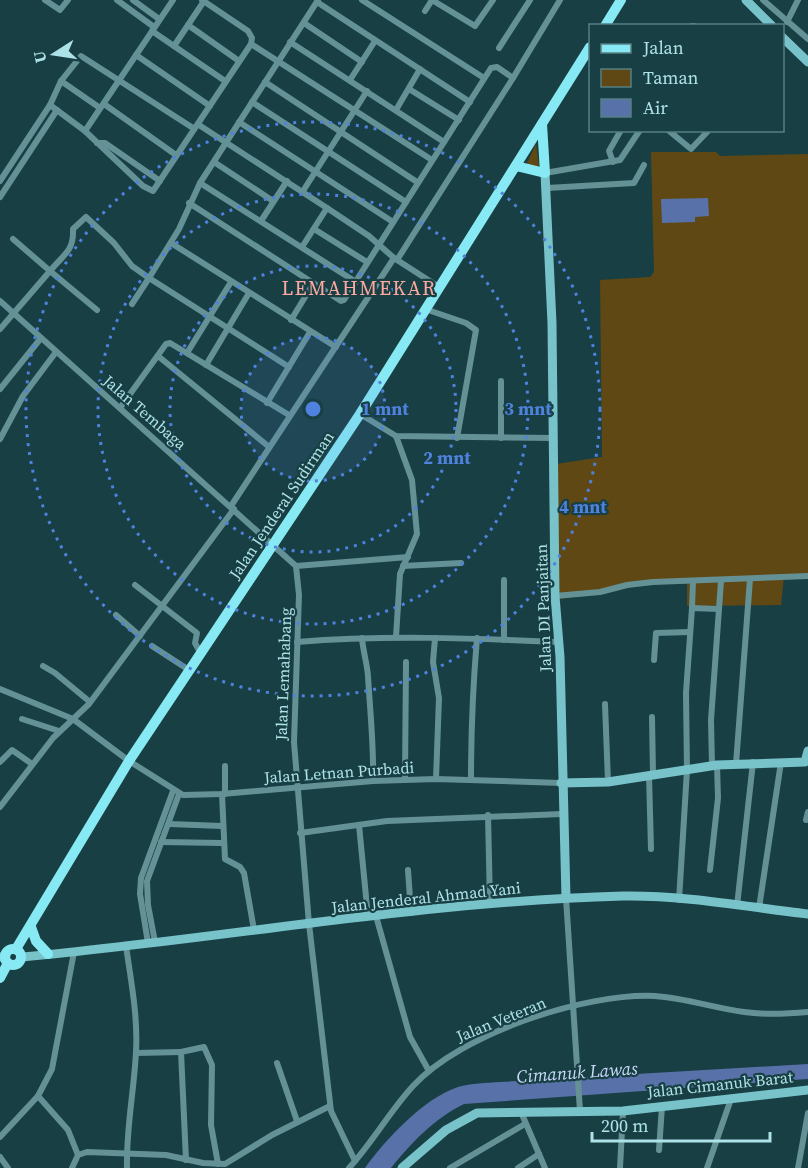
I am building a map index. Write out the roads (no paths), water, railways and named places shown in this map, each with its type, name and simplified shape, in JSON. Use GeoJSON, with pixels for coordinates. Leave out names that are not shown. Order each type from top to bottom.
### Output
{"type":"FeatureCollection","features":[{"type":"Feature","properties":{"kind":"main road"},"geometry":{"type":"LineString","coordinates":[[606,24],[621,0]]}},
{"type":"Feature","properties":{"kind":"main road","name":"Jalan Jenderal Sudirman"},"geometry":{"type":"LineString","coordinates":[[19,953],[31,927],[129,761],[360,414],[589,50]]}},
{"type":"Feature","properties":{"kind":"main road"},"geometry":{"type":"LineString","coordinates":[[516,166],[545,173],[542,124]]}},
{"type":"Feature","properties":{"kind":"main road"},"geometry":{"type":"LineString","coordinates":[[31,927],[36,941],[48,954]]}},
{"type":"Feature","properties":{"kind":"main road"},"geometry":{"type":"LineString","coordinates":[[0,978],[5,959],[18,964],[19,953]]}},
{"type":"Feature","properties":{"kind":"street"},"geometry":{"type":"LineString","coordinates":[[45,0],[59,10],[68,0]]}},
{"type":"Feature","properties":{"kind":"street"},"geometry":{"type":"LineString","coordinates":[[117,0],[174,46],[225,81]]}},
{"type":"Feature","properties":{"kind":"street"},"geometry":{"type":"LineString","coordinates":[[133,0],[159,19]]}},
{"type":"Feature","properties":{"kind":"street"},"geometry":{"type":"LineString","coordinates":[[85,131],[173,0]]}},
{"type":"Feature","properties":{"kind":"street"},"geometry":{"type":"LineString","coordinates":[[362,0],[484,78]]}},
{"type":"Feature","properties":{"kind":"street"},"geometry":{"type":"LineString","coordinates":[[425,11],[432,0],[475,26],[493,0]]}},
{"type":"Feature","properties":{"kind":"street"},"geometry":{"type":"LineString","coordinates":[[499,48],[530,0]]}},
{"type":"Feature","properties":{"kind":"street"},"geometry":{"type":"LineString","coordinates":[[0,807],[32,764],[90,702],[232,507],[268,446],[396,259],[513,78],[560,0]]}},
{"type":"Feature","properties":{"kind":"street"},"geometry":{"type":"LineString","coordinates":[[746,0],[770,24]]}},
{"type":"Feature","properties":{"kind":"street"},"geometry":{"type":"LineString","coordinates":[[762,0],[808,39]]}},
{"type":"Feature","properties":{"kind":"street"},"geometry":{"type":"LineString","coordinates":[[787,22],[798,0]]}},
{"type":"Feature","properties":{"kind":"street"},"geometry":{"type":"LineString","coordinates":[[174,46],[203,1],[248,31],[251,41],[277,62],[432,160]]}},
{"type":"Feature","properties":{"kind":"street"},"geometry":{"type":"LineString","coordinates":[[132,304],[171,243],[200,183],[318,1],[470,102]]}},
{"type":"Feature","properties":{"kind":"street"},"geometry":{"type":"LineString","coordinates":[[304,23],[362,62]]}},
{"type":"Feature","properties":{"kind":"street"},"geometry":{"type":"LineString","coordinates":[[188,25],[238,61]]}},
{"type":"Feature","properties":{"kind":"street"},"geometry":{"type":"LineString","coordinates":[[784,39],[808,62]]}},
{"type":"Feature","properties":{"kind":"street"},"geometry":{"type":"LineString","coordinates":[[50,105],[85,131],[151,191],[196,127],[251,41]]}},
{"type":"Feature","properties":{"kind":"street"},"geometry":{"type":"LineString","coordinates":[[350,80],[375,41]]}},
{"type":"Feature","properties":{"kind":"street"},"geometry":{"type":"LineString","coordinates":[[290,42],[444,142]]}},
{"type":"Feature","properties":{"kind":"street"},"geometry":{"type":"LineString","coordinates":[[136,55],[210,105]]}},
{"type":"Feature","properties":{"kind":"street"},"geometry":{"type":"LineString","coordinates":[[8,185],[0,181],[50,105],[62,81],[82,56],[303,191],[439,288]]}},
{"type":"Feature","properties":{"kind":"street"},"geometry":{"type":"LineString","coordinates":[[189,203],[341,301],[356,282],[417,182],[493,66],[513,78]]}},
{"type":"Feature","properties":{"kind":"street"},"geometry":{"type":"LineString","coordinates":[[396,110],[420,69]]}},
{"type":"Feature","properties":{"kind":"street"},"geometry":{"type":"LineString","coordinates":[[62,81],[176,156]]}},
{"type":"Feature","properties":{"kind":"street"},"geometry":{"type":"LineString","coordinates":[[265,82],[417,182]]}},
{"type":"Feature","properties":{"kind":"street"},"geometry":{"type":"LineString","coordinates":[[409,89],[459,120]]}},
{"type":"Feature","properties":{"kind":"street"},"geometry":{"type":"LineString","coordinates":[[303,191],[367,91]]}},
{"type":"Feature","properties":{"kind":"street"},"geometry":{"type":"LineString","coordinates":[[252,102],[406,202]]}},
{"type":"Feature","properties":{"kind":"street"},"geometry":{"type":"LineString","coordinates":[[0,196],[57,110]]}},
{"type":"Feature","properties":{"kind":"street"},"geometry":{"type":"LineString","coordinates":[[239,122],[393,222]]}},
{"type":"Feature","properties":{"kind":"street"},"geometry":{"type":"LineString","coordinates":[[37,125],[44,129]]}},
{"type":"Feature","properties":{"kind":"street"},"geometry":{"type":"LineString","coordinates":[[612,162],[609,151],[620,132]]}},
{"type":"Feature","properties":{"kind":"street"},"geometry":{"type":"LineString","coordinates":[[545,173],[612,162],[624,157],[639,132]]}},
{"type":"Feature","properties":{"kind":"street"},"geometry":{"type":"LineString","coordinates":[[670,132],[691,149],[707,132]]}},
{"type":"Feature","properties":{"kind":"street"},"geometry":{"type":"LineString","coordinates":[[97,143],[105,143],[160,181]]}},
{"type":"Feature","properties":{"kind":"street"},"geometry":{"type":"LineString","coordinates":[[214,162],[273,201]]}},
{"type":"Feature","properties":{"kind":"street"},"geometry":{"type":"LineString","coordinates":[[547,188],[634,183],[644,165]]}},
{"type":"Feature","properties":{"kind":"street","name":"Jalan DI Panjaitan"},"geometry":{"type":"LineString","coordinates":[[545,173],[554,438],[555,596],[566,898]]}},
{"type":"Feature","properties":{"kind":"street"},"geometry":{"type":"LineString","coordinates":[[261,221],[287,181]]}},
{"type":"Feature","properties":{"kind":"street"},"geometry":{"type":"LineString","coordinates":[[200,183],[356,282]]}},
{"type":"Feature","properties":{"kind":"street"},"geometry":{"type":"LineString","coordinates":[[302,247],[327,208]]}},
{"type":"Feature","properties":{"kind":"street"},"geometry":{"type":"LineString","coordinates":[[0,329],[73,246],[75,238],[73,229],[86,217],[114,243],[132,266],[289,367]]}},
{"type":"Feature","properties":{"kind":"street"},"geometry":{"type":"LineString","coordinates":[[314,229],[367,262]]}},
{"type":"Feature","properties":{"kind":"street"},"geometry":{"type":"LineString","coordinates":[[13,239],[97,310]]}},
{"type":"Feature","properties":{"kind":"street"},"geometry":{"type":"LineString","coordinates":[[171,243],[336,347]]}},
{"type":"Feature","properties":{"kind":"street"},"geometry":{"type":"LineString","coordinates":[[187,353],[231,282]]}},
{"type":"Feature","properties":{"kind":"street"},"geometry":{"type":"LineString","coordinates":[[291,320],[313,284]]}},
{"type":"Feature","properties":{"kind":"street"},"geometry":{"type":"LineString","coordinates":[[206,365],[249,293]]}},
{"type":"Feature","properties":{"kind":"street","name":"Jalan Tembaga"},"geometry":{"type":"LineString","coordinates":[[0,302],[16,313],[56,352],[272,544]]}},
{"type":"Feature","properties":{"kind":"street"},"geometry":{"type":"LineString","coordinates":[[425,309],[466,323],[476,330],[457,438]]}},
{"type":"Feature","properties":{"kind":"street"},"geometry":{"type":"LineString","coordinates":[[267,403],[310,332]]}},
{"type":"Feature","properties":{"kind":"street"},"geometry":{"type":"LineString","coordinates":[[0,389],[41,338]]}},
{"type":"Feature","properties":{"kind":"street"},"geometry":{"type":"LineString","coordinates":[[120,408],[170,343],[289,416]]}},
{"type":"Feature","properties":{"kind":"street"},"geometry":{"type":"LineString","coordinates":[[0,439],[22,396],[56,352]]}},
{"type":"Feature","properties":{"kind":"street"},"geometry":{"type":"LineString","coordinates":[[158,356],[268,446]]}},
{"type":"Feature","properties":{"kind":"street"},"geometry":{"type":"LineString","coordinates":[[501,381],[501,438]]}},
{"type":"Feature","properties":{"kind":"street"},"geometry":{"type":"LineString","coordinates":[[360,414],[396,436],[554,438]]}},
{"type":"Feature","properties":{"kind":"street"},"geometry":{"type":"LineString","coordinates":[[396,436],[412,480],[416,511],[416,538],[402,566],[396,638]]}},
{"type":"Feature","properties":{"kind":"street"},"geometry":{"type":"LineString","coordinates":[[272,544],[296,566],[408,557]]}},
{"type":"Feature","properties":{"kind":"street"},"geometry":{"type":"LineString","coordinates":[[402,566],[461,563]]}},
{"type":"Feature","properties":{"kind":"street","name":"Jalan Lemahabang"},"geometry":{"type":"LineString","coordinates":[[296,566],[299,580],[294,742],[309,924],[330,1106],[336,1124],[355,1161]]}},
{"type":"Feature","properties":{"kind":"street"},"geometry":{"type":"LineString","coordinates":[[555,596],[600,592],[637,584],[808,576]]}},
{"type":"Feature","properties":{"kind":"street"},"geometry":{"type":"LineString","coordinates":[[736,764],[750,579]]}},
{"type":"Feature","properties":{"kind":"street"},"geometry":{"type":"LineString","coordinates":[[504,580],[504,640]]}},
{"type":"Feature","properties":{"kind":"street"},"geometry":{"type":"LineString","coordinates":[[679,900],[687,770],[686,693],[693,581]]}},
{"type":"Feature","properties":{"kind":"street"},"geometry":{"type":"LineString","coordinates":[[710,870],[718,798],[711,720],[721,581]]}},
{"type":"Feature","properties":{"kind":"street"},"geometry":{"type":"LineString","coordinates":[[135,585],[197,633],[195,643],[200,652]]}},
{"type":"Feature","properties":{"kind":"street"},"geometry":{"type":"LineString","coordinates":[[692,608],[719,609]]}},
{"type":"Feature","properties":{"kind":"street"},"geometry":{"type":"LineString","coordinates":[[116,615],[140,636]]}},
{"type":"Feature","properties":{"kind":"street"},"geometry":{"type":"LineString","coordinates":[[654,660],[656,633],[690,632]]}},
{"type":"Feature","properties":{"kind":"street"},"geometry":{"type":"LineString","coordinates":[[297,642],[362,638],[477,638],[558,642]]}},
{"type":"Feature","properties":{"kind":"street"},"geometry":{"type":"LineString","coordinates":[[362,638],[374,743],[373,780]]}},
{"type":"Feature","properties":{"kind":"street"},"geometry":{"type":"LineString","coordinates":[[435,638],[433,656],[439,699],[436,779]]}},
{"type":"Feature","properties":{"kind":"street"},"geometry":{"type":"LineString","coordinates":[[471,779],[471,721],[475,698],[477,638]]}},
{"type":"Feature","properties":{"kind":"street"},"geometry":{"type":"LineString","coordinates":[[152,646],[189,670]]}},
{"type":"Feature","properties":{"kind":"street"},"geometry":{"type":"LineString","coordinates":[[405,780],[406,662]]}},
{"type":"Feature","properties":{"kind":"street"},"geometry":{"type":"LineString","coordinates":[[43,666],[90,702]]}},
{"type":"Feature","properties":{"kind":"street"},"geometry":{"type":"LineString","coordinates":[[0,689],[129,761],[176,793]]}},
{"type":"Feature","properties":{"kind":"street"},"geometry":{"type":"LineString","coordinates":[[605,704],[608,782]]}},
{"type":"Feature","properties":{"kind":"street"},"geometry":{"type":"LineString","coordinates":[[651,849],[652,717]]}},
{"type":"Feature","properties":{"kind":"street"},"geometry":{"type":"LineString","coordinates":[[22,719],[67,725]]}},
{"type":"Feature","properties":{"kind":"street"},"geometry":{"type":"LineString","coordinates":[[0,762],[12,750],[32,764]]}},
{"type":"Feature","properties":{"kind":"street"},"geometry":{"type":"LineString","coordinates":[[561,783],[608,782],[714,765],[807,762],[808,751]]}},
{"type":"Feature","properties":{"kind":"street"},"geometry":{"type":"LineString","coordinates":[[737,906],[753,762]]}},
{"type":"Feature","properties":{"kind":"street"},"geometry":{"type":"LineString","coordinates":[[759,908],[781,762]]}},
{"type":"Feature","properties":{"kind":"street"},"geometry":{"type":"LineString","coordinates":[[225,766],[222,843],[226,861],[240,867],[244,873],[254,930]]}},
{"type":"Feature","properties":{"kind":"street","name":"Jalan Letnan Purbadi"},"geometry":{"type":"LineString","coordinates":[[176,793],[192,796],[223,794],[373,780],[471,779],[561,783]]}},
{"type":"Feature","properties":{"kind":"street"},"geometry":{"type":"LineString","coordinates":[[152,942],[146,888],[169,824],[176,793]]}},
{"type":"Feature","properties":{"kind":"street"},"geometry":{"type":"LineString","coordinates":[[152,942],[140,894],[141,878],[176,793]]}},
{"type":"Feature","properties":{"kind":"street"},"geometry":{"type":"LineString","coordinates":[[806,820],[808,812]]}},
{"type":"Feature","properties":{"kind":"street"},"geometry":{"type":"LineString","coordinates":[[300,833],[359,825],[488,814],[562,814]]}},
{"type":"Feature","properties":{"kind":"street"},"geometry":{"type":"LineString","coordinates":[[488,814],[490,904]]}},
{"type":"Feature","properties":{"kind":"street"},"geometry":{"type":"LineString","coordinates":[[169,824],[222,826]]}},
{"type":"Feature","properties":{"kind":"street"},"geometry":{"type":"LineString","coordinates":[[359,825],[372,917],[410,1037],[429,1071]]}},
{"type":"Feature","properties":{"kind":"street"},"geometry":{"type":"LineString","coordinates":[[161,842],[222,843]]}},
{"type":"Feature","properties":{"kind":"street"},"geometry":{"type":"LineString","coordinates":[[408,870],[411,913]]}},
{"type":"Feature","properties":{"kind":"street","name":"Jalan Jenderal Ahmad Yani"},"geometry":{"type":"LineString","coordinates":[[19,953],[74,952],[490,904],[566,898],[624,896],[808,914]]}},
{"type":"Feature","properties":{"kind":"street"},"geometry":{"type":"LineString","coordinates":[[566,898],[580,1111]]}},
{"type":"Feature","properties":{"kind":"street"},"geometry":{"type":"LineString","coordinates":[[126,945],[135,1012],[136,1053],[127,1152],[128,1168]]}},
{"type":"Feature","properties":{"kind":"street"},"geometry":{"type":"LineString","coordinates":[[0,1137],[38,1096],[52,1069],[74,952]]}},
{"type":"Feature","properties":{"kind":"street","name":"Jalan Veteran"},"geometry":{"type":"LineString","coordinates":[[349,1168],[406,1094],[429,1071],[476,1041],[572,1006],[617,998],[657,996],[756,1013],[808,1012]]}},
{"type":"Feature","properties":{"kind":"street"},"geometry":{"type":"LineString","coordinates":[[136,1053],[181,1052],[204,1047],[211,1063],[212,1125],[218,1164]]}},
{"type":"Feature","properties":{"kind":"street"},"geometry":{"type":"LineString","coordinates":[[181,1052],[186,1160]]}},
{"type":"Feature","properties":{"kind":"street"},"geometry":{"type":"LineString","coordinates":[[277,1063],[297,1121]]}},
{"type":"Feature","properties":{"kind":"street","name":"Jalan Cimanuk Barat"},"geometry":{"type":"LineString","coordinates":[[402,1168],[433,1140],[474,1115],[623,1111],[808,1090]]}},
{"type":"Feature","properties":{"kind":"street"},"geometry":{"type":"LineString","coordinates":[[38,1096],[68,1130],[78,1155],[72,1168]]}},
{"type":"Feature","properties":{"kind":"street"},"geometry":{"type":"LineString","coordinates":[[707,1168],[731,1099]]}},
{"type":"Feature","properties":{"kind":"street"},"geometry":{"type":"LineString","coordinates":[[659,1150],[662,1105]]}},
{"type":"Feature","properties":{"kind":"street"},"geometry":{"type":"LineString","coordinates":[[78,1155],[87,1152],[127,1152],[218,1164],[231,1163],[297,1121],[330,1106]]}},
{"type":"Feature","properties":{"kind":"street"},"geometry":{"type":"LineString","coordinates":[[620,1168],[623,1111]]}},
{"type":"Feature","properties":{"kind":"street"},"geometry":{"type":"LineString","coordinates":[[521,1112],[545,1168]]}},
{"type":"Feature","properties":{"kind":"street"},"geometry":{"type":"LineString","coordinates":[[798,1168],[808,1113]]}},
{"type":"Feature","properties":{"kind":"street"},"geometry":{"type":"LineString","coordinates":[[450,1168],[525,1124]]}},
{"type":"Feature","properties":{"kind":"street"},"geometry":{"type":"LineString","coordinates":[[518,1168],[538,1154]]}},
{"type":"Feature","properties":{"kind":"street"},"geometry":{"type":"LineString","coordinates":[[0,1158],[8,1168]]}},
{"type":"Feature","properties":{"kind":"water"},"geometry":{"type":"Polygon","coordinates":[[[708,198],[709,216],[695,217],[695,222],[662,223],[661,199],[708,198]]]}},
{"type":"Feature","properties":{"kind":"water"},"geometry":{"type":"Polygon","coordinates":[[[808,1064],[808,1079],[464,1104],[443,1116],[424,1132],[391,1168],[365,1168],[406,1121],[432,1100],[458,1087],[484,1083],[808,1064]]]}},
{"type":"Feature","properties":{"kind":"district","name":"LEMAHMEKAR"},"geometry":{"type":"Point","coordinates":[359,288]}},
{"type":"Feature","properties":{"kind":"water label","name":"Cimanuk Lawas"},"geometry":{"type":"Point","coordinates":[577,1072]}}]}
